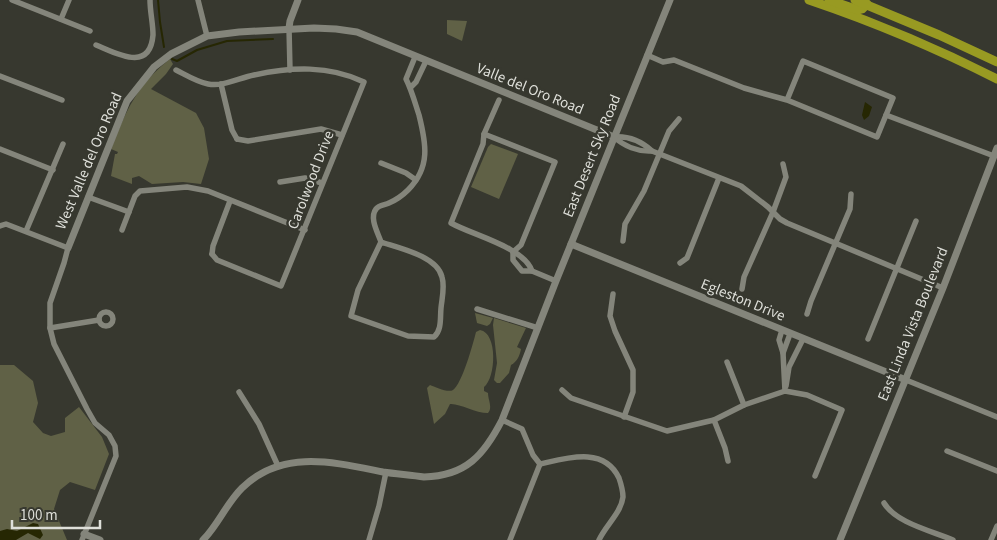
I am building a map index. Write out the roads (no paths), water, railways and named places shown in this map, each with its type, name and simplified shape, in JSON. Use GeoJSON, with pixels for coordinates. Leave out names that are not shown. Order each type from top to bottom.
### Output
{"type":"FeatureCollection","features":[{"type":"Feature","properties":{"kind":"highway"},"geometry":{"type":"LineString","coordinates":[[809,0],[929,46],[997,79]]}},
{"type":"Feature","properties":{"kind":"highway"},"geometry":{"type":"LineString","coordinates":[[829,0],[858,10],[867,4]]}},
{"type":"Feature","properties":{"kind":"highway"},"geometry":{"type":"LineString","coordinates":[[855,0],[939,35],[997,62]]}},
{"type":"Feature","properties":{"kind":"street"},"geometry":{"type":"LineString","coordinates":[[12,0],[90,31]]}},
{"type":"Feature","properties":{"kind":"street"},"geometry":{"type":"LineString","coordinates":[[61,19],[69,0]]}},
{"type":"Feature","properties":{"kind":"street"},"geometry":{"type":"LineString","coordinates":[[96,45],[134,59],[143,56],[149,47],[153,35],[150,0]]}},
{"type":"Feature","properties":{"kind":"street"},"geometry":{"type":"LineString","coordinates":[[198,0],[207,36]]}},
{"type":"Feature","properties":{"kind":"street"},"geometry":{"type":"LineString","coordinates":[[176,70],[200,82],[221,84],[255,75],[290,70],[289,28],[298,0]]}},
{"type":"Feature","properties":{"kind":"street","name":"East Desert Sky Road"},"geometry":{"type":"LineString","coordinates":[[202,540],[240,489],[260,474],[278,466],[316,461],[424,477],[442,477],[482,454],[492,440],[502,420],[670,0]]}},
{"type":"Feature","properties":{"kind":"street","name":"West Valle del Oro Road"},"geometry":{"type":"LineString","coordinates":[[83,537],[116,456],[115,446],[109,435],[95,423],[54,344],[50,328],[50,303],[88,196],[127,101],[139,84],[154,67],[171,54],[207,36],[289,28],[336,29],[357,32],[436,65]]}},
{"type":"Feature","properties":{"kind":"street"},"geometry":{"type":"LineString","coordinates":[[647,55],[663,62],[674,60],[744,88],[786,100],[877,137],[893,98],[803,61],[786,100]]}},
{"type":"Feature","properties":{"kind":"street"},"geometry":{"type":"LineString","coordinates":[[381,242],[430,261],[440,271],[443,284],[439,330],[434,337],[408,336],[351,316],[358,290],[381,242],[374,223],[374,211],[377,207],[402,196],[416,180],[425,161],[426,142],[406,79],[415,57]]}},
{"type":"Feature","properties":{"kind":"street"},"geometry":{"type":"LineString","coordinates":[[410,87],[416,82],[426,61]]}},
{"type":"Feature","properties":{"kind":"street","name":"Valle del Oro Road"},"geometry":{"type":"LineString","coordinates":[[436,65],[614,137]]}},
{"type":"Feature","properties":{"kind":"street","name":"Carolwood Drive"},"geometry":{"type":"LineString","coordinates":[[230,201],[210,255],[217,260],[281,286],[364,82],[348,75],[323,69],[290,70]]}},
{"type":"Feature","properties":{"kind":"street"},"geometry":{"type":"LineString","coordinates":[[0,76],[62,100]]}},
{"type":"Feature","properties":{"kind":"street"},"geometry":{"type":"LineString","coordinates":[[221,84],[236,140],[248,141],[321,129],[342,135]]}},
{"type":"Feature","properties":{"kind":"street"},"geometry":{"type":"LineString","coordinates":[[499,100],[484,134],[483,144],[451,223],[498,243],[513,252]]}},
{"type":"Feature","properties":{"kind":"street"},"geometry":{"type":"LineString","coordinates":[[886,115],[994,156]]}},
{"type":"Feature","properties":{"kind":"street"},"geometry":{"type":"LineString","coordinates":[[623,241],[625,224],[644,190],[669,130],[679,119]]}},
{"type":"Feature","properties":{"kind":"street"},"geometry":{"type":"LineString","coordinates":[[484,134],[554,162],[522,245],[513,252]]}},
{"type":"Feature","properties":{"kind":"street"},"geometry":{"type":"LineString","coordinates":[[614,137],[624,136],[645,145],[652,151],[745,188],[780,219],[794,227],[942,288]]}},
{"type":"Feature","properties":{"kind":"street"},"geometry":{"type":"LineString","coordinates":[[26,231],[63,144]]}},
{"type":"Feature","properties":{"kind":"street","name":"East Linda Vista Boulevard"},"geometry":{"type":"LineString","coordinates":[[840,540],[906,380],[997,148]]}},
{"type":"Feature","properties":{"kind":"street"},"geometry":{"type":"LineString","coordinates":[[0,149],[53,170]]}},
{"type":"Feature","properties":{"kind":"street"},"geometry":{"type":"LineString","coordinates":[[381,163],[406,173],[416,180]]}},
{"type":"Feature","properties":{"kind":"street"},"geometry":{"type":"LineString","coordinates":[[742,289],[744,277],[773,212],[786,177],[783,164]]}},
{"type":"Feature","properties":{"kind":"street"},"geometry":{"type":"LineString","coordinates":[[280,182],[304,178],[322,183]]}},
{"type":"Feature","properties":{"kind":"street"},"geometry":{"type":"LineString","coordinates":[[680,263],[686,258],[719,178]]}},
{"type":"Feature","properties":{"kind":"street"},"geometry":{"type":"LineString","coordinates":[[122,230],[138,191],[187,187],[208,191],[305,230]]}},
{"type":"Feature","properties":{"kind":"street"},"geometry":{"type":"LineString","coordinates":[[807,314],[850,209],[851,194]]}},
{"type":"Feature","properties":{"kind":"street"},"geometry":{"type":"LineString","coordinates":[[88,196],[129,212]]}},
{"type":"Feature","properties":{"kind":"street"},"geometry":{"type":"LineString","coordinates":[[868,339],[916,221]]}},
{"type":"Feature","properties":{"kind":"street"},"geometry":{"type":"LineString","coordinates":[[0,226],[6,224],[68,248]]}},
{"type":"Feature","properties":{"kind":"street","name":"Egleston Drive"},"geometry":{"type":"LineString","coordinates":[[571,244],[906,380]]}},
{"type":"Feature","properties":{"kind":"street"},"geometry":{"type":"LineString","coordinates":[[513,252],[513,260],[522,271],[532,271],[556,281]]}},
{"type":"Feature","properties":{"kind":"street"},"geometry":{"type":"LineString","coordinates":[[613,294],[610,316],[633,370],[633,392],[624,417]]}},
{"type":"Feature","properties":{"kind":"street"},"geometry":{"type":"LineString","coordinates":[[477,309],[540,325]]}},
{"type":"Feature","properties":{"kind":"street"},"geometry":{"type":"LineString","coordinates":[[50,328],[99,320]]}},
{"type":"Feature","properties":{"kind":"street"},"geometry":{"type":"LineString","coordinates":[[782,330],[779,340],[783,353],[785,391]]}},
{"type":"Feature","properties":{"kind":"street"},"geometry":{"type":"LineString","coordinates":[[783,353],[790,334]]}},
{"type":"Feature","properties":{"kind":"street"},"geometry":{"type":"LineString","coordinates":[[785,391],[789,367],[803,339]]}},
{"type":"Feature","properties":{"kind":"street"},"geometry":{"type":"LineString","coordinates":[[783,353],[796,353]]}},
{"type":"Feature","properties":{"kind":"street"},"geometry":{"type":"LineString","coordinates":[[727,362],[744,405]]}},
{"type":"Feature","properties":{"kind":"street"},"geometry":{"type":"LineString","coordinates":[[906,380],[997,417]]}},
{"type":"Feature","properties":{"kind":"street"},"geometry":{"type":"LineString","coordinates":[[562,390],[571,398],[667,431],[714,420],[744,405],[785,391],[807,395],[842,410],[815,476]]}},
{"type":"Feature","properties":{"kind":"street"},"geometry":{"type":"LineString","coordinates":[[239,392],[262,431],[278,466]]}},
{"type":"Feature","properties":{"kind":"street"},"geometry":{"type":"LineString","coordinates":[[502,420],[522,429],[540,464]]}},
{"type":"Feature","properties":{"kind":"street"},"geometry":{"type":"LineString","coordinates":[[714,420],[728,461]]}},
{"type":"Feature","properties":{"kind":"street"},"geometry":{"type":"LineString","coordinates":[[947,450],[997,471]]}},
{"type":"Feature","properties":{"kind":"street"},"geometry":{"type":"LineString","coordinates":[[540,464],[562,458],[583,456],[605,461],[615,472],[622,485],[623,497],[619,511],[599,540]]}},
{"type":"Feature","properties":{"kind":"street"},"geometry":{"type":"LineString","coordinates":[[510,540],[540,464]]}},
{"type":"Feature","properties":{"kind":"street"},"geometry":{"type":"LineString","coordinates":[[370,540],[386,472]]}},
{"type":"Feature","properties":{"kind":"street"},"geometry":{"type":"LineString","coordinates":[[884,503],[889,512],[898,518],[953,540]]}},
{"type":"Feature","properties":{"kind":"street"},"geometry":{"type":"LineString","coordinates":[[991,540],[997,526]]}},
{"type":"Feature","properties":{"kind":"street"},"geometry":{"type":"LineString","coordinates":[[83,537],[100,540]]}},
{"type":"Feature","properties":{"kind":"waterway"},"geometry":{"type":"LineString","coordinates":[[158,0],[164,47]]}},
{"type":"Feature","properties":{"kind":"waterway"},"geometry":{"type":"LineString","coordinates":[[172,59],[177,61],[197,50],[227,41],[273,39]]}}]}
